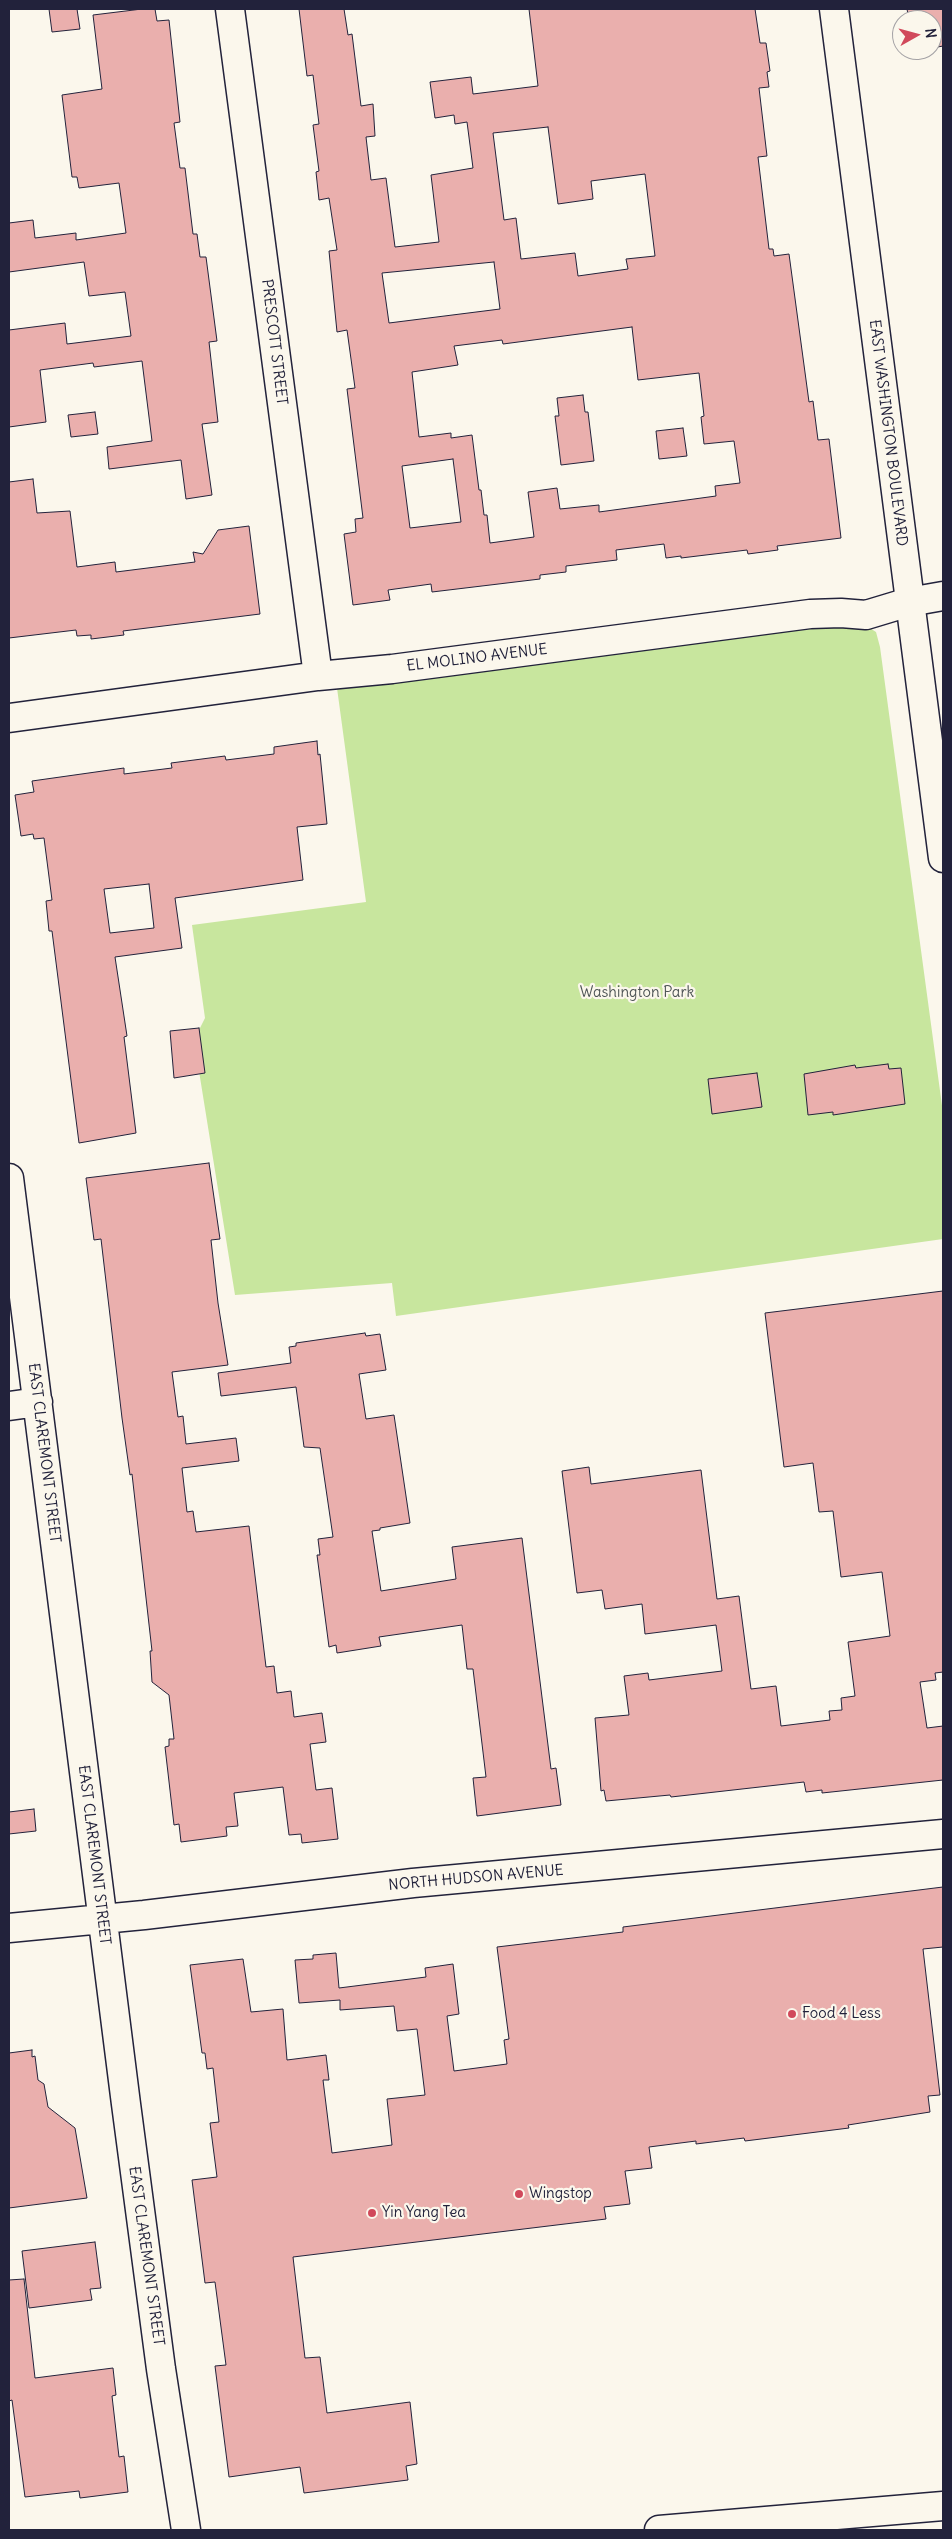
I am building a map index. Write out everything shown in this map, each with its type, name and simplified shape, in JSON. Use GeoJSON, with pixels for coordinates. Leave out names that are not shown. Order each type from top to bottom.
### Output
{"type":"FeatureCollection","features":[{"type":"Feature","properties":{"kind":"street","name":"PRESCOTT STREET"},"geometry":{"type":"LineString","coordinates":[[230,9],[318,676]]}},
{"type":"Feature","properties":{"kind":"street","name":"EAST WASHINGTON BOULEVARD"},"geometry":{"type":"LineString","coordinates":[[834,9],[943,858]]}},
{"type":"Feature","properties":{"kind":"street","name":"EL MOLINO AVENUE"},"geometry":{"type":"LineString","coordinates":[[9,718],[318,676],[392,669],[810,614],[841,612],[866,615],[909,602],[943,596]]}},
{"type":"Feature","properties":{"kind":"street","name":"EAST CLAREMONT STREET"},"geometry":{"type":"LineString","coordinates":[[9,1178],[102,1918],[161,2368],[186,2530]]}},
{"type":"Feature","properties":{"kind":"street"},"geometry":{"type":"LineString","coordinates":[[9,1406],[38,1402]]}},
{"type":"Feature","properties":{"kind":"street","name":"NORTH HUDSON AVENUE"},"geometry":{"type":"LineString","coordinates":[[9,1928],[413,1883],[943,1834]]}},
{"type":"Feature","properties":{"kind":"street"},"geometry":{"type":"LineString","coordinates":[[659,2530],[943,2506]]}},
{"type":"Feature","properties":{"kind":"green space","name":"Washington Park"},"geometry":{"type":"Polygon","coordinates":[[[851,621],[862,623],[876,632],[880,647],[943,1113],[943,1239],[396,1316],[392,1283],[235,1295],[194,1040],[205,1018],[192,925],[366,902],[337,688],[851,621]]]}},
{"type":"Feature","properties":{"kind":"building"},"geometry":{"type":"Polygon","coordinates":[[[49,9],[77,9],[80,29],[52,32],[49,9]]]}},
{"type":"Feature","properties":{"kind":"building"},"geometry":{"type":"Polygon","coordinates":[[[155,9],[157,21],[169,20],[180,122],[174,123],[180,168],[185,168],[193,234],[197,234],[200,257],[206,257],[217,341],[209,342],[218,422],[202,424],[212,495],[186,499],[181,460],[109,469],[107,447],[152,441],[142,361],[94,367],[93,363],[40,370],[46,422],[9,427],[9,330],[65,323],[67,344],[131,336],[125,292],[89,296],[84,262],[9,272],[9,223],[33,220],[35,238],[76,233],[76,240],[126,233],[119,183],[79,188],[77,177],[72,177],[62,95],[102,89],[93,15],[155,9]]]}},
{"type":"Feature","properties":{"kind":"building"},"geometry":{"type":"Polygon","coordinates":[[[299,9],[344,9],[348,35],[352,34],[361,106],[373,104],[375,136],[366,137],[371,180],[386,178],[395,247],[439,242],[431,175],[473,168],[467,122],[455,124],[454,115],[435,118],[430,82],[471,77],[473,94],[538,86],[529,9],[755,9],[760,43],[766,43],[770,71],[767,72],[769,87],[759,88],[767,156],[758,157],[769,249],[773,249],[774,256],[789,254],[809,402],[813,401],[818,440],[829,439],[841,538],[777,546],[778,550],[748,554],[747,550],[681,558],[681,556],[666,558],[664,544],[616,550],[617,560],[566,566],[566,572],[540,575],[540,579],[432,592],[431,584],[388,590],[390,600],[353,605],[344,534],[356,532],[355,519],[363,518],[347,389],[355,388],[347,330],[337,332],[329,251],[337,250],[329,198],[319,200],[316,172],[319,171],[313,125],[319,124],[313,75],[307,76],[299,9]],[[548,127],[493,133],[504,220],[516,218],[521,259],[575,253],[578,276],[628,269],[626,259],[655,256],[645,174],[591,181],[593,199],[558,204],[548,127]],[[494,262],[382,273],[389,323],[500,309],[494,262]],[[632,327],[503,344],[502,340],[454,346],[458,365],[412,372],[419,437],[451,433],[451,438],[472,435],[479,490],[481,490],[484,515],[487,515],[490,543],[534,537],[528,492],[557,488],[560,509],[599,505],[599,512],[716,496],[715,486],[740,483],[734,441],[704,444],[701,417],[704,416],[699,373],[638,380],[632,327]],[[453,459],[402,466],[410,528],[461,522],[453,459]]]}},
{"type":"Feature","properties":{"kind":"building"},"geometry":{"type":"Polygon","coordinates":[[[943,9],[943,46],[942,10],[907,10],[943,9]]]}},
{"type":"Feature","properties":{"kind":"building"},"geometry":{"type":"Polygon","coordinates":[[[583,395],[585,412],[588,412],[594,461],[561,465],[555,416],[559,416],[557,398],[583,395]]]}},
{"type":"Feature","properties":{"kind":"building"},"geometry":{"type":"Polygon","coordinates":[[[95,412],[98,434],[71,437],[68,415],[95,412]]]}},
{"type":"Feature","properties":{"kind":"building"},"geometry":{"type":"Polygon","coordinates":[[[683,428],[687,456],[659,459],[656,431],[683,428]]]}},
{"type":"Feature","properties":{"kind":"building"},"geometry":{"type":"Polygon","coordinates":[[[33,479],[37,513],[70,511],[77,567],[115,562],[116,572],[195,562],[193,552],[203,554],[218,530],[249,526],[260,614],[123,631],[124,635],[91,639],[91,635],[77,636],[76,630],[9,638],[9,482],[33,479]]]}},
{"type":"Feature","properties":{"kind":"building"},"geometry":{"type":"Polygon","coordinates":[[[317,741],[318,755],[320,754],[327,824],[297,827],[303,880],[175,898],[182,948],[115,957],[127,1036],[124,1037],[136,1133],[79,1143],[52,931],[49,931],[46,901],[52,900],[44,838],[34,839],[33,834],[21,836],[15,795],[34,792],[32,781],[124,768],[124,774],[172,768],[171,763],[225,756],[226,760],[274,754],[274,747],[317,741]],[[149,884],[104,889],[110,933],[154,928],[149,884]]]}},
{"type":"Feature","properties":{"kind":"building"},"geometry":{"type":"Polygon","coordinates":[[[199,1028],[205,1073],[174,1078],[170,1031],[199,1028]]]}},
{"type":"Feature","properties":{"kind":"building"},"geometry":{"type":"Polygon","coordinates":[[[888,1064],[889,1069],[901,1068],[905,1104],[833,1115],[833,1112],[808,1115],[804,1074],[855,1065],[856,1068],[888,1064]]]}},
{"type":"Feature","properties":{"kind":"building"},"geometry":{"type":"Polygon","coordinates":[[[757,1073],[762,1107],[712,1114],[708,1079],[757,1073]]]}},
{"type":"Feature","properties":{"kind":"building"},"geometry":{"type":"Polygon","coordinates":[[[209,1163],[220,1239],[211,1240],[218,1303],[228,1365],[172,1372],[178,1417],[183,1416],[186,1444],[236,1438],[239,1461],[182,1468],[187,1512],[193,1511],[196,1532],[249,1526],[266,1667],[274,1666],[277,1693],[291,1691],[294,1717],[322,1713],[326,1742],[310,1744],[316,1790],[332,1788],[338,1839],[302,1843],[301,1834],[289,1835],[283,1787],[234,1793],[238,1826],[226,1827],[227,1836],[181,1842],[179,1824],[174,1825],[165,1747],[169,1746],[169,1739],[174,1739],[169,1695],[152,1682],[150,1651],[152,1651],[132,1474],[130,1475],[122,1418],[101,1239],[94,1240],[86,1178],[209,1163]]]}},
{"type":"Feature","properties":{"kind":"building"},"geometry":{"type":"Polygon","coordinates":[[[943,1291],[943,1672],[935,1673],[936,1680],[920,1682],[927,1728],[943,1726],[943,1780],[822,1793],[822,1790],[806,1792],[804,1782],[671,1797],[670,1795],[606,1801],[604,1790],[601,1791],[595,1718],[629,1715],[624,1676],[648,1673],[649,1680],[722,1671],[716,1625],[645,1634],[642,1604],[605,1609],[602,1590],[577,1593],[562,1471],[589,1467],[591,1484],[701,1470],[717,1599],[739,1596],[751,1689],[776,1686],[781,1726],[830,1720],[829,1711],[842,1710],[841,1698],[855,1696],[848,1642],[890,1636],[882,1572],[841,1577],[833,1511],[819,1512],[813,1463],[784,1467],[765,1313],[943,1291]]]}},
{"type":"Feature","properties":{"kind":"building"},"geometry":{"type":"Polygon","coordinates":[[[365,1333],[366,1336],[380,1334],[386,1370],[359,1374],[366,1419],[394,1415],[410,1523],[372,1531],[381,1591],[456,1579],[452,1547],[522,1538],[551,1769],[556,1768],[561,1805],[477,1816],[473,1778],[486,1777],[473,1669],[467,1669],[462,1625],[379,1637],[381,1646],[337,1653],[336,1645],[329,1647],[317,1555],[320,1555],[318,1539],[333,1537],[320,1448],[304,1447],[296,1387],[221,1396],[218,1373],[291,1363],[289,1347],[296,1346],[296,1343],[365,1333]]]}},
{"type":"Feature","properties":{"kind":"building"},"geometry":{"type":"Polygon","coordinates":[[[34,1809],[36,1831],[9,1834],[9,1812],[34,1809]]]}},
{"type":"Feature","properties":{"kind":"building"},"geometry":{"type":"Polygon","coordinates":[[[943,1887],[943,1947],[923,1949],[940,2095],[928,2096],[930,2112],[848,2125],[849,2128],[745,2141],[744,2138],[696,2144],[696,2141],[649,2147],[652,2168],[625,2171],[630,2204],[604,2207],[606,2219],[293,2257],[305,2358],[320,2357],[327,2413],[410,2402],[417,2464],[406,2466],[408,2480],[304,2493],[300,2467],[229,2477],[215,2366],[226,2365],[215,2282],[205,2283],[192,2180],[217,2177],[210,2123],[219,2122],[213,2068],[207,2069],[205,2053],[202,2053],[190,1965],[243,1959],[251,2012],[283,2009],[287,2060],[326,2055],[329,2080],[323,2080],[332,2153],[392,2145],[387,2099],[425,2095],[417,2029],[397,2031],[394,2006],[340,2010],[340,2000],[299,2003],[295,1960],[313,1959],[313,1955],[336,1953],[339,1988],[426,1977],[425,1968],[453,1964],[459,2014],[447,2016],[454,2071],[507,2064],[504,2040],[509,2039],[497,1947],[623,1932],[623,1927],[943,1887]]]}},
{"type":"Feature","properties":{"kind":"building"},"geometry":{"type":"Polygon","coordinates":[[[32,2050],[32,2057],[35,2056],[38,2080],[44,2084],[48,2107],[75,2128],[87,2198],[9,2208],[9,2053],[32,2050]]]}},
{"type":"Feature","properties":{"kind":"building"},"geometry":{"type":"Polygon","coordinates":[[[95,2242],[101,2288],[90,2289],[92,2300],[29,2308],[22,2251],[95,2242]]]}},
{"type":"Feature","properties":{"kind":"building"},"geometry":{"type":"Polygon","coordinates":[[[24,2279],[35,2378],[113,2368],[116,2395],[112,2396],[119,2457],[124,2456],[128,2492],[80,2498],[79,2491],[25,2497],[12,2400],[9,2401],[9,2280],[24,2279]]]}},
{"type":"Feature","properties":{"kind":"place","name":"Food 4 Less"},"geometry":{"type":"Point","coordinates":[792,2014]}},
{"type":"Feature","properties":{"kind":"place","name":"Wingstop"},"geometry":{"type":"Point","coordinates":[519,2194]}},
{"type":"Feature","properties":{"kind":"place","name":"Yin Yang Tea"},"geometry":{"type":"Point","coordinates":[372,2213]}}]}
